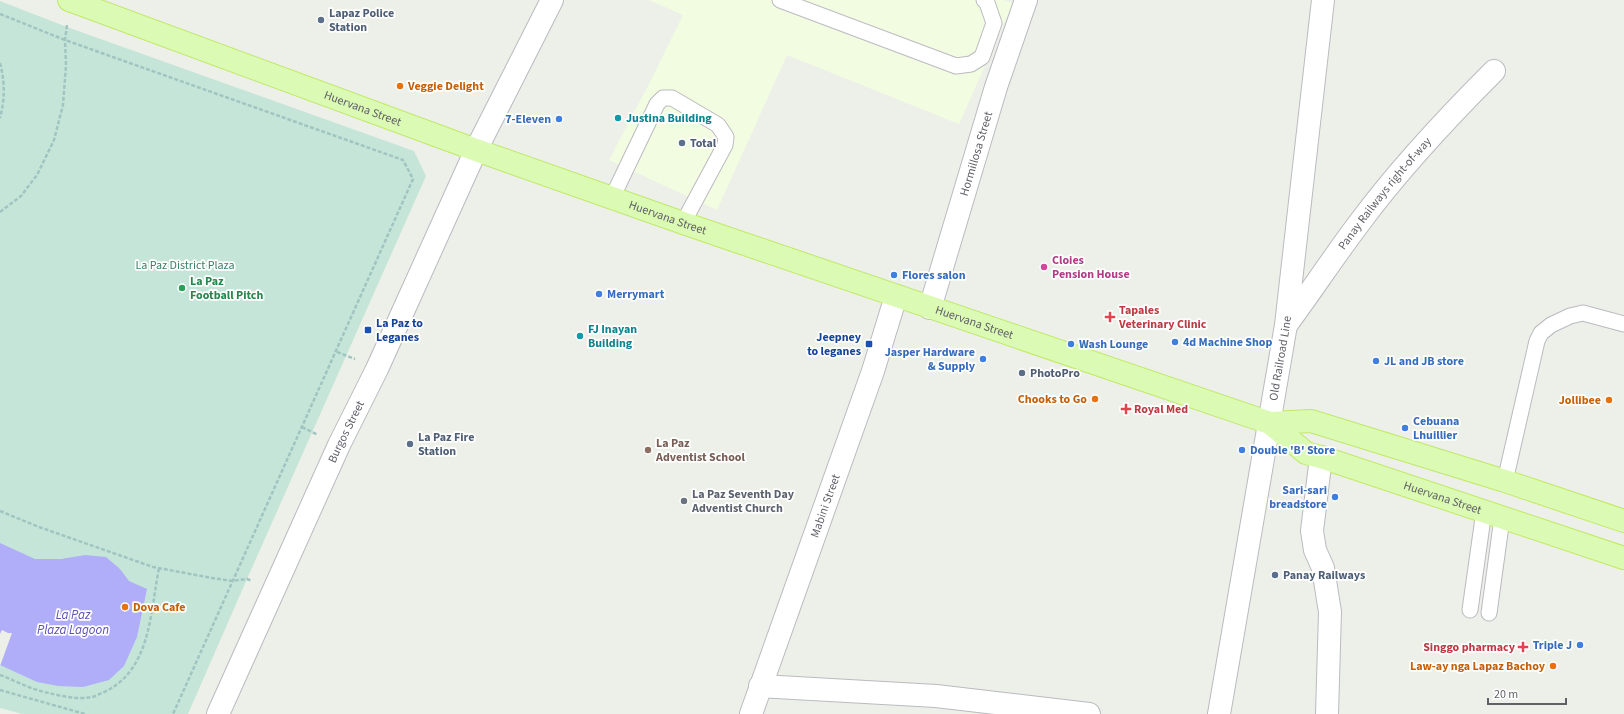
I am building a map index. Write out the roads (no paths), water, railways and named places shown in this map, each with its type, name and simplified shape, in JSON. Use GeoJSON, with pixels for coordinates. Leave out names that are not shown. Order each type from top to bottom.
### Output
{"type":"FeatureCollection","features":[{"type":"Feature","properties":{"kind":"main road","name":"Huervana Street"},"geometry":{"type":"LineString","coordinates":[[72,1],[476,150],[683,223],[1270,424],[1306,453],[1624,558]]}},
{"type":"Feature","properties":{"kind":"main road","name":"Huervana Street"},"geometry":{"type":"LineString","coordinates":[[1270,424],[1311,421],[1505,481],[1624,521]]}},
{"type":"Feature","properties":{"kind":"street","name":"Burgos Street"},"geometry":{"type":"LineString","coordinates":[[218,714],[339,445],[377,368],[476,150],[552,0]]}},
{"type":"Feature","properties":{"kind":"street","name":"Hormillosa Street"},"geometry":{"type":"LineString","coordinates":[[930,308],[996,87],[1026,0]]}},
{"type":"Feature","properties":{"kind":"street","name":"Old Railroad Line"},"geometry":{"type":"LineString","coordinates":[[1219,714],[1286,325],[1323,0]]}},
{"type":"Feature","properties":{"kind":"street","name":"Panay Railways right-of-way"},"geometry":{"type":"LineString","coordinates":[[1286,325],[1360,221],[1396,176],[1433,134],[1494,71]]}},
{"type":"Feature","properties":{"kind":"street","name":"Mabini Street"},"geometry":{"type":"LineString","coordinates":[[751,714],[873,371],[896,296]]}},
{"type":"Feature","properties":{"kind":"street"},"geometry":{"type":"LineString","coordinates":[[1321,457],[1312,531],[1315,550],[1323,568],[1330,612],[1327,714]]}},
{"type":"Feature","properties":{"kind":"street"},"geometry":{"type":"LineString","coordinates":[[760,686],[936,696],[1089,714]]}},
{"type":"Feature","properties":{"kind":"lane"},"geometry":{"type":"LineString","coordinates":[[780,0],[956,66],[971,64],[982,57],[994,23],[987,3],[984,0]]}},
{"type":"Feature","properties":{"kind":"lane"},"geometry":{"type":"LineString","coordinates":[[612,198],[657,104],[664,98],[672,98],[718,125],[726,137],[725,145],[683,223]]}},
{"type":"Feature","properties":{"kind":"lane"},"geometry":{"type":"LineString","coordinates":[[1505,481],[1537,340],[1542,332],[1551,325],[1570,316],[1583,313],[1624,324]]}},
{"type":"Feature","properties":{"kind":"lane"},"geometry":{"type":"LineString","coordinates":[[1470,610],[1493,514]]}},
{"type":"Feature","properties":{"kind":"lane"},"geometry":{"type":"LineString","coordinates":[[1490,613],[1493,514]]}},
{"type":"Feature","properties":{"kind":"water","name":"La Paz Plaza Lagoon"},"geometry":{"type":"Polygon","coordinates":[[[0,543],[35,559],[61,559],[85,555],[106,557],[120,569],[129,581],[147,589],[137,637],[124,666],[109,680],[83,687],[58,686],[37,682],[0,665],[0,543]]]}},
{"type":"Feature","properties":{"kind":"place","name":"Lapaz Police Station"},"geometry":{"type":"Point","coordinates":[321,20]}},
{"type":"Feature","properties":{"kind":"place","name":"Veggie Delight"},"geometry":{"type":"Point","coordinates":[400,86]}},
{"type":"Feature","properties":{"kind":"place","name":"Justina Building"},"geometry":{"type":"Point","coordinates":[618,118]}},
{"type":"Feature","properties":{"kind":"place","name":"7-Eleven"},"geometry":{"type":"Point","coordinates":[559,119]}},
{"type":"Feature","properties":{"kind":"place","name":"Total"},"geometry":{"type":"Point","coordinates":[682,143]}},
{"type":"Feature","properties":{"kind":"place","name":"Cloies Pension House"},"geometry":{"type":"Point","coordinates":[1044,267]}},
{"type":"Feature","properties":{"kind":"place","name":"Flores salon"},"geometry":{"type":"Point","coordinates":[894,275]}},
{"type":"Feature","properties":{"kind":"place","name":"La Paz Football Pitch"},"geometry":{"type":"Point","coordinates":[182,288]}},
{"type":"Feature","properties":{"kind":"place","name":"Merrymart"},"geometry":{"type":"Point","coordinates":[599,294]}},
{"type":"Feature","properties":{"kind":"place","name":"Tapales Veterinary Clinic"},"geometry":{"type":"Point","coordinates":[1110,317]}},
{"type":"Feature","properties":{"kind":"place","name":"La Paz to Leganes"},"geometry":{"type":"Point","coordinates":[368,330]}},
{"type":"Feature","properties":{"kind":"place","name":"FJ Inayan Building"},"geometry":{"type":"Point","coordinates":[580,336]}},
{"type":"Feature","properties":{"kind":"place","name":"4d Machine Shop"},"geometry":{"type":"Point","coordinates":[1175,342]}},
{"type":"Feature","properties":{"kind":"place","name":"Jeepney to leganes"},"geometry":{"type":"Point","coordinates":[869,344]}},
{"type":"Feature","properties":{"kind":"place","name":"Wash Lounge"},"geometry":{"type":"Point","coordinates":[1071,344]}},
{"type":"Feature","properties":{"kind":"place","name":"Jasper Hardware & Supply"},"geometry":{"type":"Point","coordinates":[983,359]}},
{"type":"Feature","properties":{"kind":"place","name":"JL and JB store"},"geometry":{"type":"Point","coordinates":[1376,361]}},
{"type":"Feature","properties":{"kind":"place","name":"PhotoPro"},"geometry":{"type":"Point","coordinates":[1022,373]}},
{"type":"Feature","properties":{"kind":"place","name":"Chooks to Go"},"geometry":{"type":"Point","coordinates":[1095,399]}},
{"type":"Feature","properties":{"kind":"place","name":"Jollibee"},"geometry":{"type":"Point","coordinates":[1609,400]}},
{"type":"Feature","properties":{"kind":"place","name":"Royal Med"},"geometry":{"type":"Point","coordinates":[1126,409]}},
{"type":"Feature","properties":{"kind":"place","name":"Cebuana Lhuillier"},"geometry":{"type":"Point","coordinates":[1405,428]}},
{"type":"Feature","properties":{"kind":"place","name":"La Paz Fire Station"},"geometry":{"type":"Point","coordinates":[410,444]}},
{"type":"Feature","properties":{"kind":"place","name":"La Paz Adventist School"},"geometry":{"type":"Point","coordinates":[648,450]}},
{"type":"Feature","properties":{"kind":"place","name":"Double 'B' Store"},"geometry":{"type":"Point","coordinates":[1242,450]}},
{"type":"Feature","properties":{"kind":"place","name":"Sari-sari breadstore"},"geometry":{"type":"Point","coordinates":[1335,497]}},
{"type":"Feature","properties":{"kind":"place","name":"La Paz Seventh Day Adventist Church"},"geometry":{"type":"Point","coordinates":[684,501]}},
{"type":"Feature","properties":{"kind":"place","name":"Panay Railways"},"geometry":{"type":"Point","coordinates":[1275,575]}},
{"type":"Feature","properties":{"kind":"place","name":"Dova Cafe"},"geometry":{"type":"Point","coordinates":[125,607]}},
{"type":"Feature","properties":{"kind":"place","name":"Triple J"},"geometry":{"type":"Point","coordinates":[1580,645]}},
{"type":"Feature","properties":{"kind":"place","name":"Singgo pharmacy"},"geometry":{"type":"Point","coordinates":[1523,647]}},
{"type":"Feature","properties":{"kind":"place","name":"Law-ay nga Lapaz Bachoy"},"geometry":{"type":"Point","coordinates":[1553,666]}},
{"type":"Feature","properties":{"kind":"park label","name":"La Paz District Plaza"},"geometry":{"type":"Point","coordinates":[185,265]}}]}
